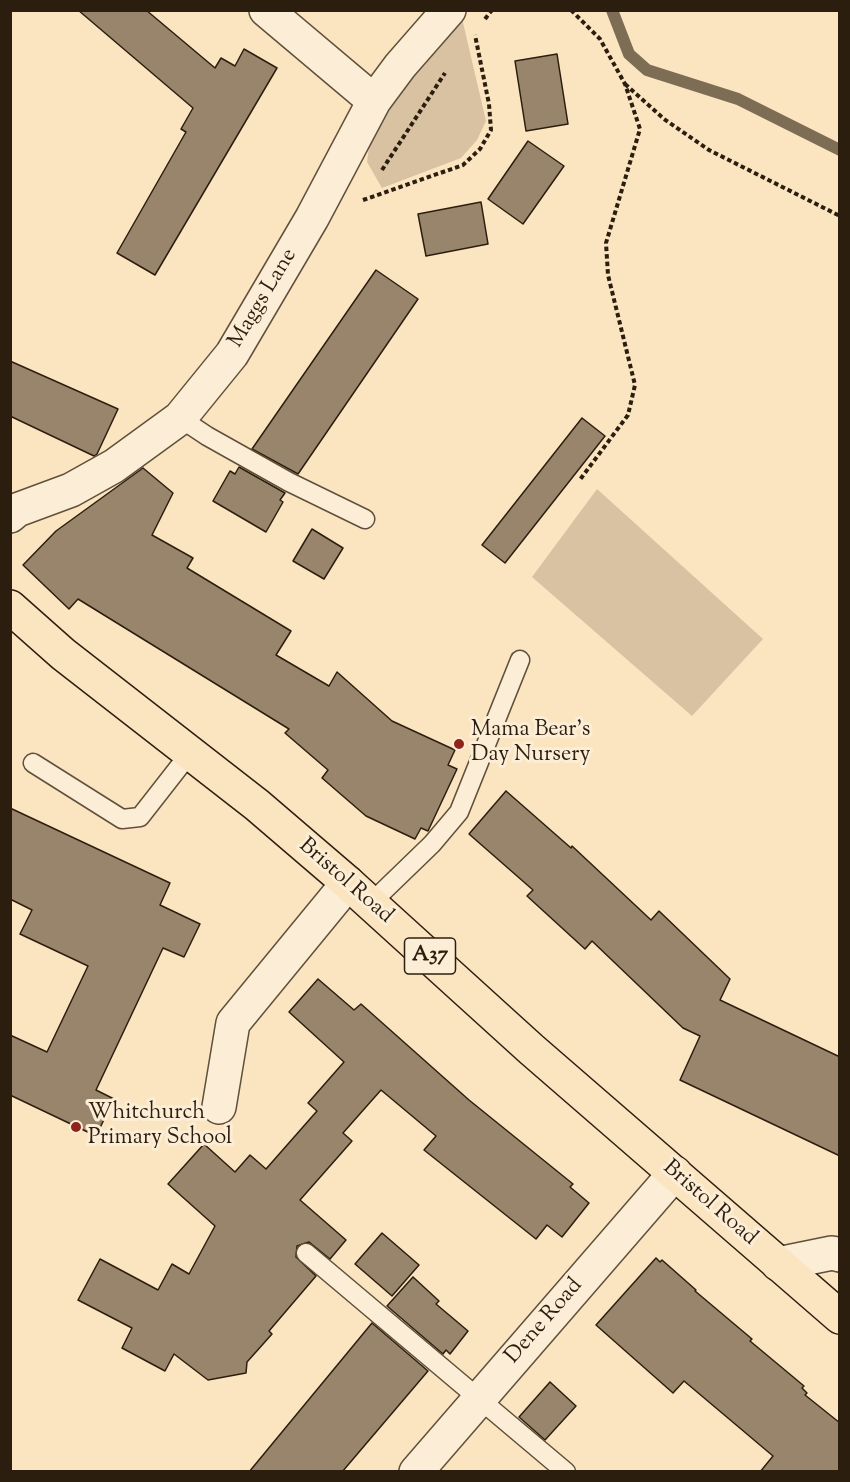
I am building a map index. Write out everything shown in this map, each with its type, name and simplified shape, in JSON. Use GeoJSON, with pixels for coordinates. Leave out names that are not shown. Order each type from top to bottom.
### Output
{"type":"FeatureCollection","features":[{"type":"Feature","properties":{"kind":"highway","name":"Bristol Road"},"geometry":{"type":"LineString","coordinates":[[10,607],[63,654],[257,805],[360,893],[531,1049],[840,1317]]}},
{"type":"Feature","properties":{"kind":"street"},"geometry":{"type":"LineString","coordinates":[[266,10],[374,101]]}},
{"type":"Feature","properties":{"kind":"street","name":"Maggs Lane"},"geometry":{"type":"LineString","coordinates":[[10,516],[17,510],[71,490],[114,466],[180,417],[232,354],[312,218],[374,101],[400,66],[449,10]]}},
{"type":"Feature","properties":{"kind":"street"},"geometry":{"type":"LineString","coordinates":[[219,1107],[233,1023],[360,893]]}},
{"type":"Feature","properties":{"kind":"street","name":"Dene Road"},"geometry":{"type":"LineString","coordinates":[[416,1472],[675,1173]]}},
{"type":"Feature","properties":{"kind":"street","name":"Bristol Road"},"geometry":{"type":"LineString","coordinates":[[778,1264],[832,1254],[840,1256]]}},
{"type":"Feature","properties":{"kind":"lane"},"geometry":{"type":"LineString","coordinates":[[180,417],[207,436],[289,482],[365,519]]}},
{"type":"Feature","properties":{"kind":"lane"},"geometry":{"type":"LineString","coordinates":[[360,893],[432,844],[459,812],[520,660]]}},
{"type":"Feature","properties":{"kind":"lane"},"geometry":{"type":"LineString","coordinates":[[33,763],[122,819],[140,817],[190,753]]}},
{"type":"Feature","properties":{"kind":"lane"},"geometry":{"type":"LineString","coordinates":[[306,1253],[566,1472]]}},
{"type":"Feature","properties":{"kind":"path"},"geometry":{"type":"LineString","coordinates":[[480,24],[492,10]]}},
{"type":"Feature","properties":{"kind":"path"},"geometry":{"type":"LineString","coordinates":[[571,10],[600,39],[625,84],[640,129],[606,243],[608,275],[635,385],[628,415],[579,481]]}},
{"type":"Feature","properties":{"kind":"path"},"geometry":{"type":"LineString","coordinates":[[368,191],[362,201],[463,165],[480,149],[491,129],[489,104],[474,30],[468,40]]}},
{"type":"Feature","properties":{"kind":"path"},"geometry":{"type":"LineString","coordinates":[[380,172],[449,68]]}},
{"type":"Feature","properties":{"kind":"path"},"geometry":{"type":"LineString","coordinates":[[625,84],[664,119],[709,150],[840,216]]}},
{"type":"Feature","properties":{"kind":"shaded area"},"geometry":{"type":"Polygon","coordinates":[[[461,14],[486,121],[477,140],[461,158],[382,188],[367,162],[371,133],[387,104],[461,14]]]}},
{"type":"Feature","properties":{"kind":"shaded area"},"geometry":{"type":"Polygon","coordinates":[[[597,489],[763,639],[692,716],[532,577],[597,489]]]}},
{"type":"Feature","properties":{"kind":"building"},"geometry":{"type":"Polygon","coordinates":[[[78,10],[146,10],[215,68],[221,58],[235,66],[244,49],[277,68],[155,275],[117,253],[186,132],[181,129],[193,108],[78,10]]]}},
{"type":"Feature","properties":{"kind":"building"},"geometry":{"type":"Polygon","coordinates":[[[557,54],[568,124],[526,131],[515,61],[557,54]]]}},
{"type":"Feature","properties":{"kind":"building"},"geometry":{"type":"Polygon","coordinates":[[[528,141],[564,166],[523,224],[488,199],[528,141]]]}},
{"type":"Feature","properties":{"kind":"building"},"geometry":{"type":"Polygon","coordinates":[[[481,202],[488,244],[426,256],[418,214],[481,202]]]}},
{"type":"Feature","properties":{"kind":"building"},"geometry":{"type":"Polygon","coordinates":[[[376,270],[418,299],[298,474],[252,449],[376,270]]]}},
{"type":"Feature","properties":{"kind":"building"},"geometry":{"type":"Polygon","coordinates":[[[10,361],[118,409],[97,454],[94,456],[10,416],[10,361]]]}},
{"type":"Feature","properties":{"kind":"building"},"geometry":{"type":"Polygon","coordinates":[[[582,418],[605,436],[505,563],[482,545],[582,418]]]}},
{"type":"Feature","properties":{"kind":"building"},"geometry":{"type":"Polygon","coordinates":[[[239,467],[285,493],[280,500],[283,502],[266,532],[213,501],[230,471],[235,474],[239,467]]]}},
{"type":"Feature","properties":{"kind":"building"},"geometry":{"type":"Polygon","coordinates":[[[143,468],[173,493],[152,535],[193,558],[187,568],[291,631],[276,655],[329,686],[337,672],[392,721],[455,750],[448,765],[457,769],[428,831],[421,828],[415,839],[366,816],[322,778],[328,770],[285,733],[289,729],[78,599],[69,609],[23,565],[56,531],[143,468]]]}},
{"type":"Feature","properties":{"kind":"building"},"geometry":{"type":"Polygon","coordinates":[[[312,529],[343,548],[324,579],[293,561],[312,529]]]}},
{"type":"Feature","properties":{"kind":"building"},"geometry":{"type":"Polygon","coordinates":[[[506,791],[571,848],[572,846],[651,920],[659,911],[730,979],[720,1000],[840,1057],[840,1156],[680,1080],[700,1036],[683,1028],[592,941],[585,949],[527,896],[533,890],[469,834],[506,791]]]}},
{"type":"Feature","properties":{"kind":"building"},"geometry":{"type":"Polygon","coordinates":[[[10,808],[170,883],[160,905],[200,924],[184,957],[163,948],[96,1090],[114,1099],[96,1136],[10,1095],[10,1035],[47,1052],[88,966],[20,934],[32,910],[10,899],[10,808]]]}},
{"type":"Feature","properties":{"kind":"building"},"geometry":{"type":"Polygon","coordinates":[[[318,979],[354,1010],[361,1004],[469,1100],[573,1184],[570,1187],[589,1203],[562,1237],[547,1225],[536,1239],[424,1150],[436,1136],[381,1090],[343,1133],[352,1141],[300,1200],[346,1240],[330,1259],[309,1242],[297,1246],[296,1257],[316,1276],[269,1331],[272,1334],[247,1362],[246,1373],[208,1380],[174,1354],[165,1371],[122,1348],[132,1328],[78,1300],[100,1259],[158,1290],[172,1264],[189,1274],[215,1226],[168,1184],[204,1144],[235,1172],[250,1155],[266,1169],[317,1111],[308,1103],[344,1062],[289,1012],[318,979]]]}},
{"type":"Feature","properties":{"kind":"building"},"geometry":{"type":"Polygon","coordinates":[[[382,1233],[419,1265],[392,1296],[355,1264],[382,1233]]]}},
{"type":"Feature","properties":{"kind":"building"},"geometry":{"type":"Polygon","coordinates":[[[656,1258],[660,1262],[662,1260],[752,1339],[750,1341],[804,1386],[802,1388],[807,1393],[805,1395],[840,1423],[840,1472],[760,1472],[773,1456],[684,1381],[673,1393],[596,1325],[656,1258]]]}},
{"type":"Feature","properties":{"kind":"building"},"geometry":{"type":"Polygon","coordinates":[[[413,1277],[439,1301],[436,1304],[468,1331],[450,1354],[446,1350],[443,1354],[387,1306],[413,1277]]]}},
{"type":"Feature","properties":{"kind":"building"},"geometry":{"type":"Polygon","coordinates":[[[372,1323],[428,1371],[342,1472],[249,1472],[372,1323]]]}},
{"type":"Feature","properties":{"kind":"building"},"geometry":{"type":"Polygon","coordinates":[[[550,1382],[576,1406],[545,1440],[519,1417],[550,1382]]]}},
{"type":"Feature","properties":{"kind":"waterway"},"geometry":{"type":"LineString","coordinates":[[612,10],[629,54],[647,70],[738,99],[840,150]]}},
{"type":"Feature","properties":{"kind":"place","name":"Mama Bear's Day Nursery"},"geometry":{"type":"Point","coordinates":[459,744]}},
{"type":"Feature","properties":{"kind":"place","name":"Whitchurch Primary School"},"geometry":{"type":"Point","coordinates":[76,1127]}}]}
